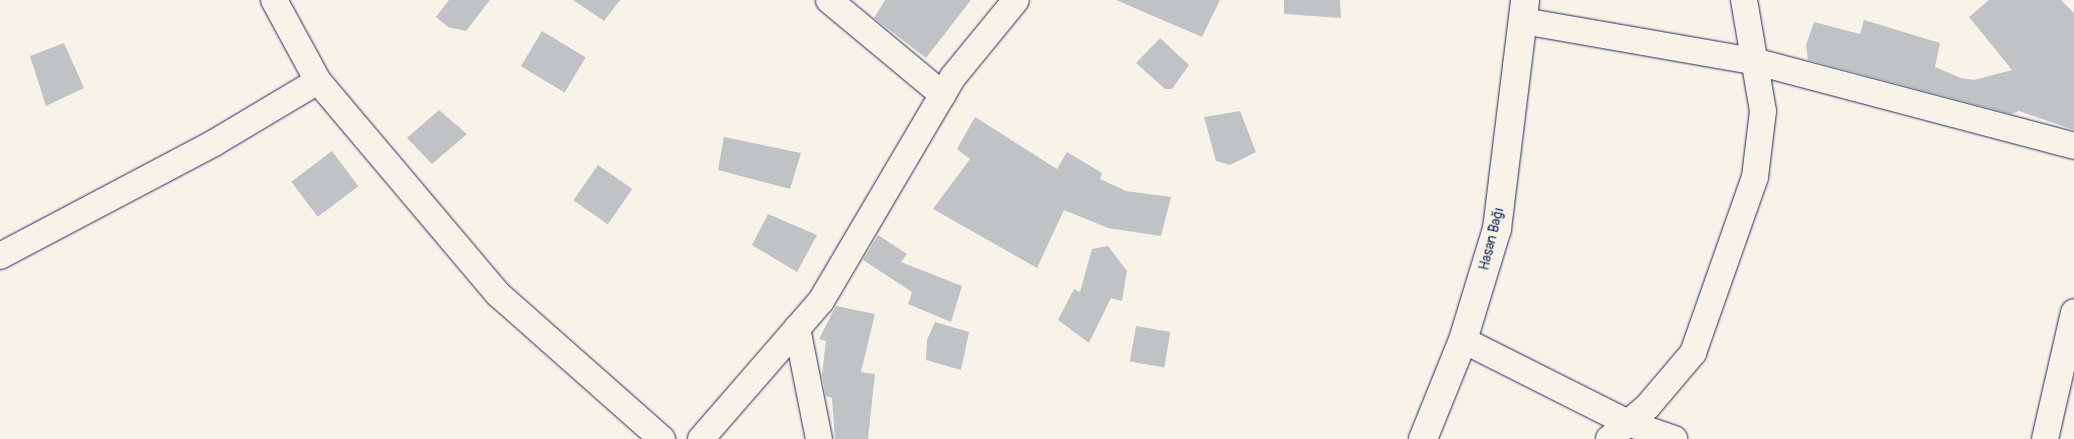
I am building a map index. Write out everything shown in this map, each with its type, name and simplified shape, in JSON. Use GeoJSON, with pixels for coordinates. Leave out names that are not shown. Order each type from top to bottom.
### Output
{"type":"FeatureCollection","features":[{"type":"Feature","properties":{"kind":"street"},"geometry":{"type":"LineString","coordinates":[[274,0],[318,81],[498,294],[662,439]]}},
{"type":"Feature","properties":{"kind":"street"},"geometry":{"type":"LineString","coordinates":[[829,0],[943,95]]}},
{"type":"Feature","properties":{"kind":"street"},"geometry":{"type":"LineString","coordinates":[[701,439],[821,301],[943,95],[1016,0]]}},
{"type":"Feature","properties":{"kind":"street"},"geometry":{"type":"LineString","coordinates":[[1619,431],[1693,353],[1755,177],[1763,112],[1757,62],[1744,0]]}},
{"type":"Feature","properties":{"kind":"street"},"geometry":{"type":"LineString","coordinates":[[1524,10],[1757,62],[2074,146]]}},
{"type":"Feature","properties":{"kind":"street","name":"Hasan Bağı"},"geometry":{"type":"LineString","coordinates":[[1423,439],[1463,340],[1497,229],[1524,10]]}},
{"type":"Feature","properties":{"kind":"street"},"geometry":{"type":"LineString","coordinates":[[0,256],[214,143],[318,81]]}},
{"type":"Feature","properties":{"kind":"street"},"geometry":{"type":"LineString","coordinates":[[2045,439],[2074,312]]}},
{"type":"Feature","properties":{"kind":"street"},"geometry":{"type":"LineString","coordinates":[[797,328],[819,439]]}},
{"type":"Feature","properties":{"kind":"street"},"geometry":{"type":"LineString","coordinates":[[1463,340],[1619,431],[1674,439]]}},
{"type":"Feature","properties":{"kind":"building"},"geometry":{"type":"Polygon","coordinates":[[[449,0],[490,0],[466,31],[448,27],[436,17],[449,0]]]}},
{"type":"Feature","properties":{"kind":"building"},"geometry":{"type":"Polygon","coordinates":[[[573,0],[620,0],[604,21],[573,0]]]}},
{"type":"Feature","properties":{"kind":"building"},"geometry":{"type":"Polygon","coordinates":[[[885,0],[971,0],[926,58],[874,18],[885,0]]]}},
{"type":"Feature","properties":{"kind":"building"},"geometry":{"type":"Polygon","coordinates":[[[1116,0],[1220,0],[1202,37],[1116,0]]]}},
{"type":"Feature","properties":{"kind":"building"},"geometry":{"type":"Polygon","coordinates":[[[1284,0],[1340,0],[1341,18],[1284,14],[1284,0]]]}},
{"type":"Feature","properties":{"kind":"building"},"geometry":{"type":"Polygon","coordinates":[[[1989,0],[2061,0],[2074,13],[2074,130],[2019,111],[2011,114],[1808,60],[1806,45],[1814,22],[1860,34],[1864,20],[1940,43],[1935,67],[1961,78],[1974,80],[2012,70],[1969,17],[1989,0]]]}},
{"type":"Feature","properties":{"kind":"building"},"geometry":{"type":"Polygon","coordinates":[[[542,31],[586,57],[565,92],[521,66],[542,31]]]}},
{"type":"Feature","properties":{"kind":"building"},"geometry":{"type":"Polygon","coordinates":[[[1160,38],[1189,65],[1172,89],[1165,89],[1136,63],[1160,38]]]}},
{"type":"Feature","properties":{"kind":"building"},"geometry":{"type":"Polygon","coordinates":[[[64,43],[84,88],[46,106],[30,56],[64,43]]]}},
{"type":"Feature","properties":{"kind":"building"},"geometry":{"type":"Polygon","coordinates":[[[439,110],[467,134],[432,164],[407,138],[439,110]]]}},
{"type":"Feature","properties":{"kind":"building"},"geometry":{"type":"Polygon","coordinates":[[[1240,111],[1256,152],[1230,165],[1216,161],[1204,117],[1240,111]]]}},
{"type":"Feature","properties":{"kind":"building"},"geometry":{"type":"Polygon","coordinates":[[[975,117],[1057,169],[1067,152],[1102,173],[1100,179],[1126,191],[1171,197],[1161,236],[1108,228],[1064,210],[1037,268],[933,209],[970,159],[957,149],[975,117]]]}},
{"type":"Feature","properties":{"kind":"building"},"geometry":{"type":"Polygon","coordinates":[[[724,137],[801,153],[790,189],[718,170],[724,137]]]}},
{"type":"Feature","properties":{"kind":"building"},"geometry":{"type":"Polygon","coordinates":[[[332,151],[358,186],[318,217],[291,182],[332,151]]]}},
{"type":"Feature","properties":{"kind":"building"},"geometry":{"type":"Polygon","coordinates":[[[598,165],[632,189],[608,224],[573,200],[598,165]]]}},
{"type":"Feature","properties":{"kind":"building"},"geometry":{"type":"Polygon","coordinates":[[[768,214],[817,235],[797,272],[752,245],[768,214]]]}},
{"type":"Feature","properties":{"kind":"building"},"geometry":{"type":"Polygon","coordinates":[[[878,235],[907,254],[901,262],[962,286],[951,322],[908,304],[912,292],[863,260],[878,235]]]}},
{"type":"Feature","properties":{"kind":"building"},"geometry":{"type":"Polygon","coordinates":[[[1108,246],[1127,271],[1122,301],[1111,298],[1089,343],[1058,320],[1074,289],[1080,292],[1092,249],[1108,246]]]}},
{"type":"Feature","properties":{"kind":"building"},"geometry":{"type":"Polygon","coordinates":[[[836,306],[875,314],[861,372],[875,374],[868,439],[835,439],[832,398],[826,396],[822,375],[826,341],[819,339],[836,306]]]}},
{"type":"Feature","properties":{"kind":"building"},"geometry":{"type":"Polygon","coordinates":[[[935,322],[969,332],[961,370],[926,360],[927,340],[935,322]]]}},
{"type":"Feature","properties":{"kind":"building"},"geometry":{"type":"Polygon","coordinates":[[[1136,326],[1170,332],[1164,368],[1130,361],[1136,326]]]}}]}
